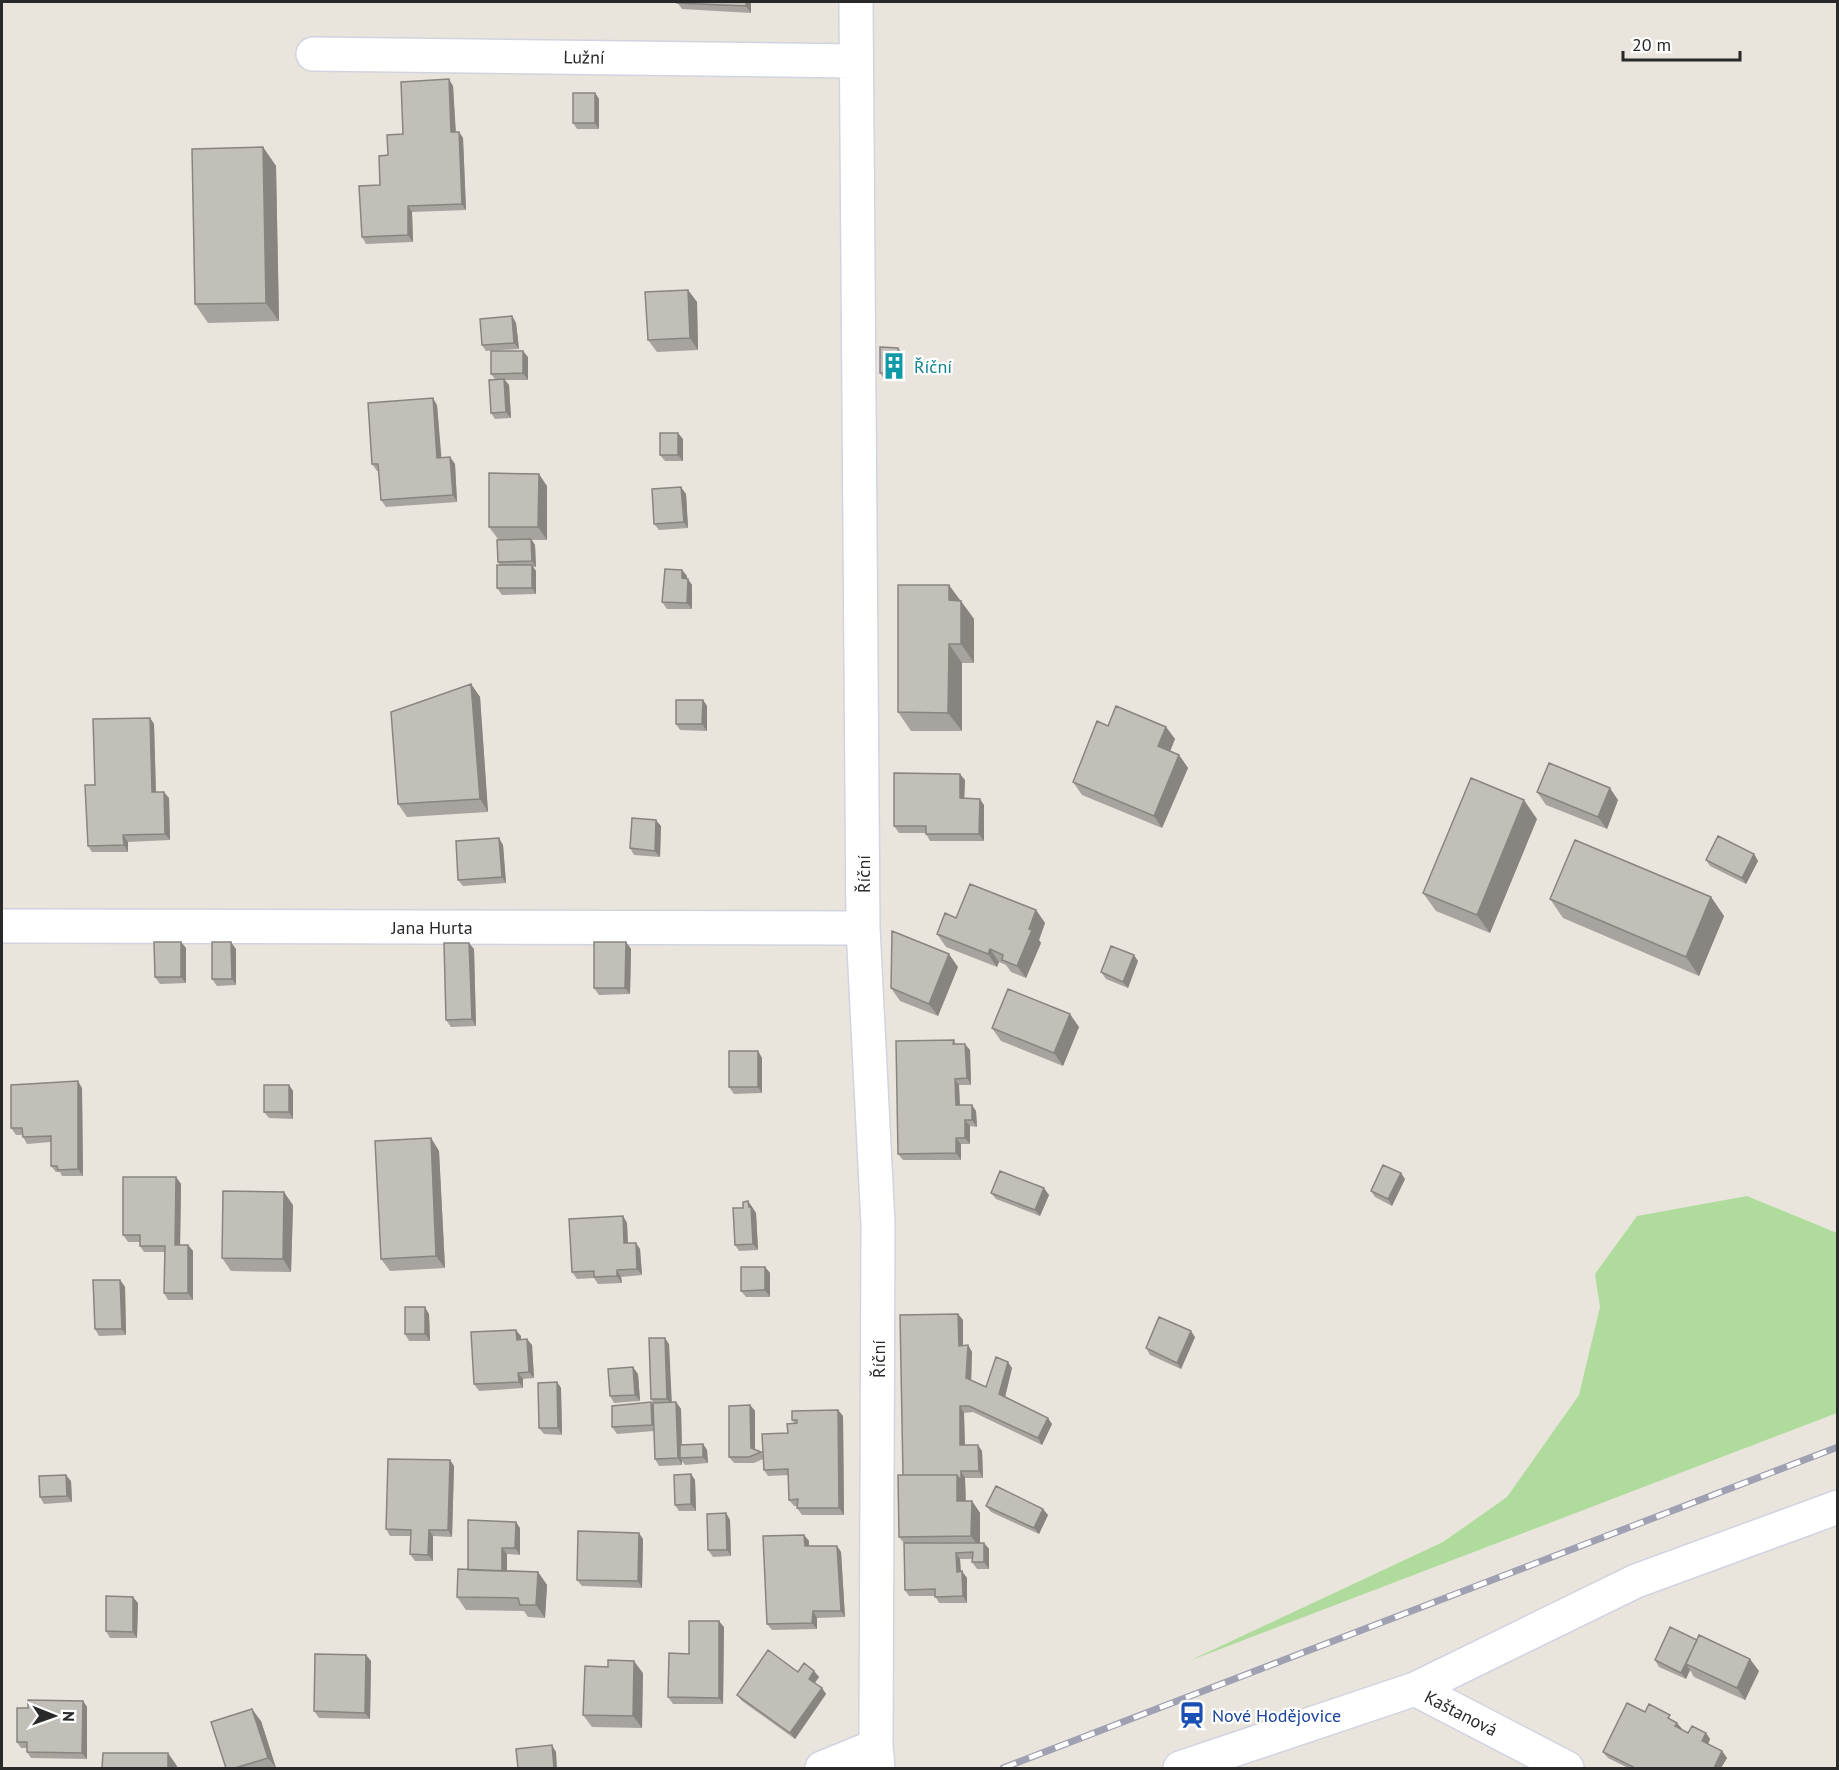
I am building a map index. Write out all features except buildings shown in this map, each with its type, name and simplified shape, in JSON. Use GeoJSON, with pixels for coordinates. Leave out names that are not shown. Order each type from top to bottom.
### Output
{"type":"FeatureCollection","features":[{"type":"Feature","properties":{"kind":"street","name":"Říční"},"geometry":{"type":"LineString","coordinates":[[856,2],[863,928],[878,1224],[877,1757]]}},
{"type":"Feature","properties":{"kind":"street","name":"Lužní"},"geometry":{"type":"LineString","coordinates":[[313,54],[855,61]]}},
{"type":"Feature","properties":{"kind":"street","name":"Jana Hurta"},"geometry":{"type":"LineString","coordinates":[[2,926],[863,928]]}},
{"type":"Feature","properties":{"kind":"street"},"geometry":{"type":"LineString","coordinates":[[1415,1689],[1636,1581],[1838,1507]]}},
{"type":"Feature","properties":{"kind":"street","name":"Kaštanová"},"geometry":{"type":"LineString","coordinates":[[1180,1768],[1415,1689],[1567,1768]]}},
{"type":"Feature","properties":{"kind":"street"},"geometry":{"type":"LineString","coordinates":[[822,1768],[877,1757]]}},
{"type":"Feature","properties":{"kind":"green space"},"geometry":{"type":"Polygon","coordinates":[[[1747,1196],[1837,1233],[1837,1413],[1189,1661],[1443,1542],[1507,1497],[1579,1395],[1600,1307],[1595,1274],[1637,1216],[1747,1196]]]}},
{"type":"Feature","properties":{"kind":"railway"},"geometry":{"type":"LineString","coordinates":[[1003,1768],[1838,1447]]}},
{"type":"Feature","properties":{"kind":"place","name":"Říční"},"geometry":{"type":"Point","coordinates":[894,366]}},
{"type":"Feature","properties":{"kind":"place","name":"Nové Hodějovice"},"geometry":{"type":"Point","coordinates":[1192,1715]}}]}
